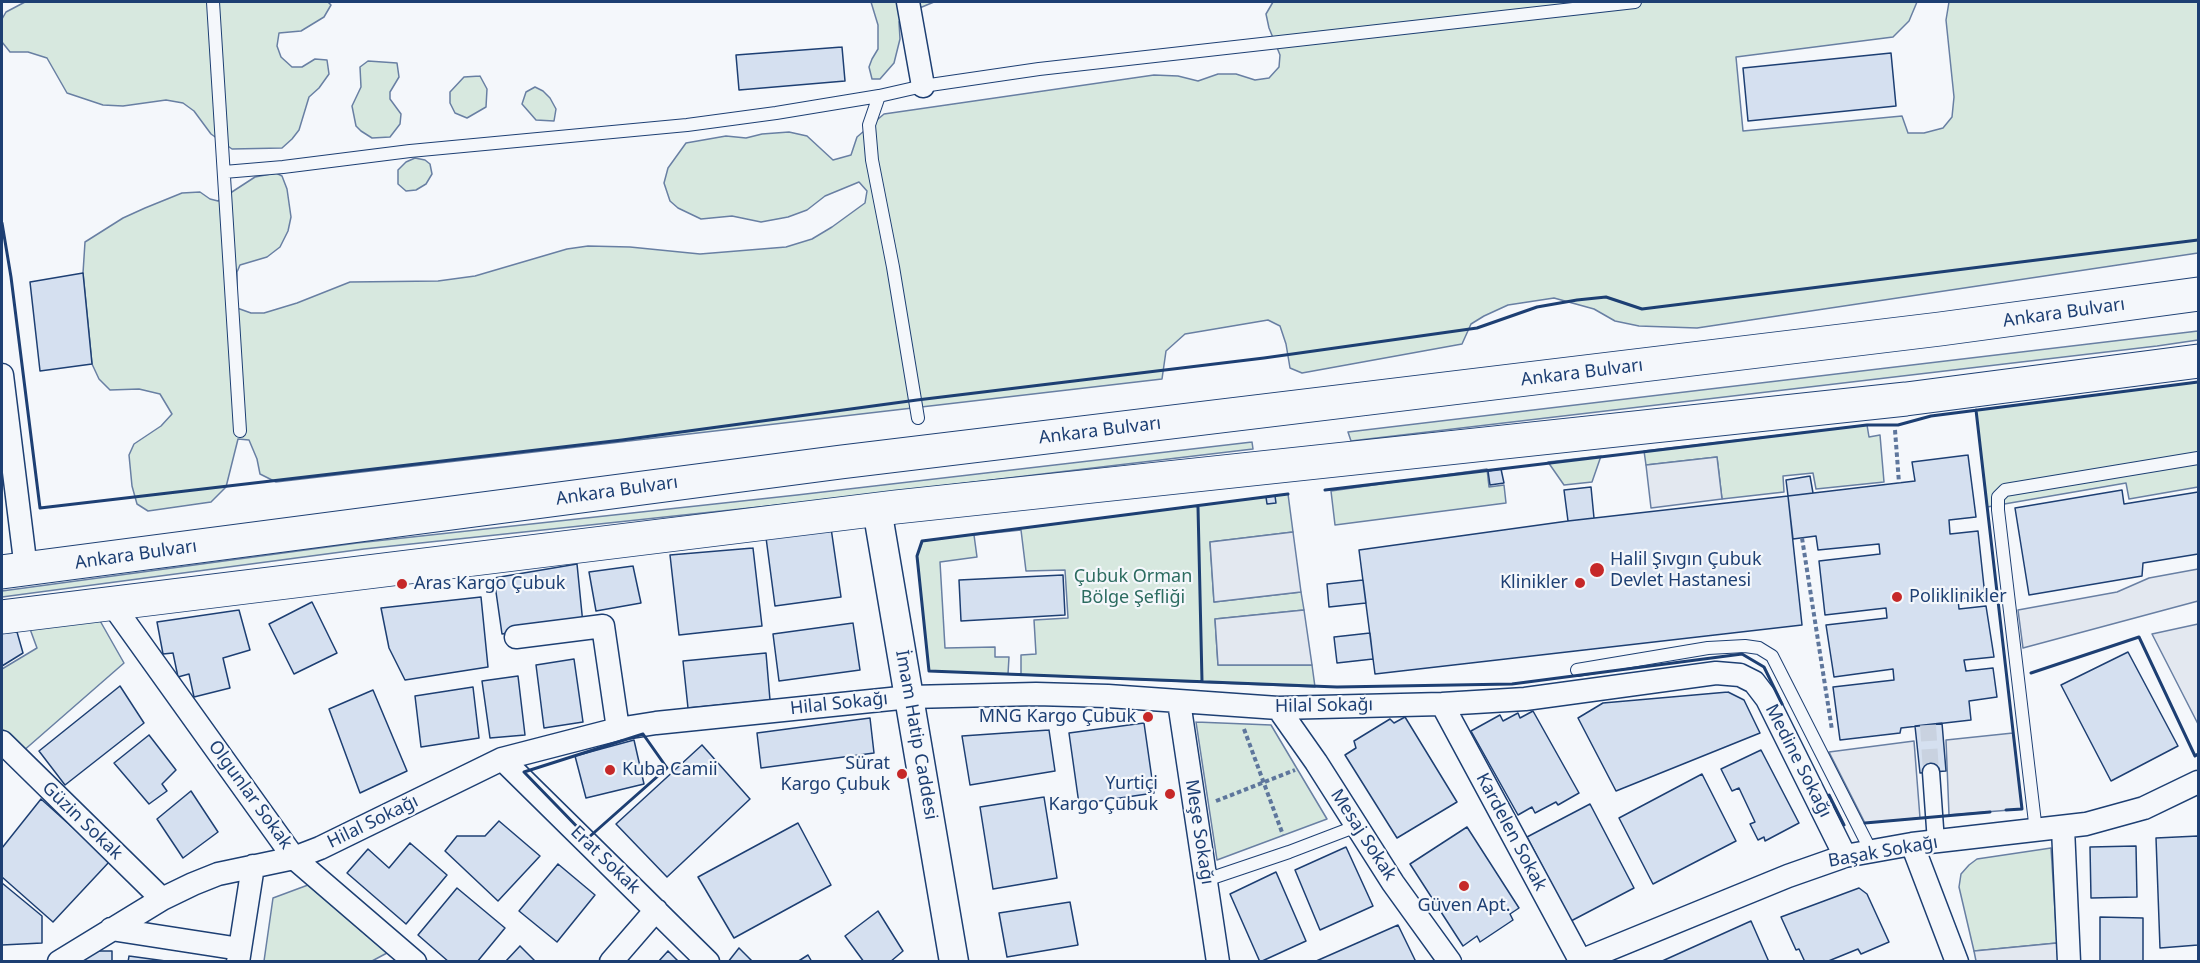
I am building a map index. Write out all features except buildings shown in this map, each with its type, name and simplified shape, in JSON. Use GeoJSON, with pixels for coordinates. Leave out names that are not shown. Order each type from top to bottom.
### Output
{"type":"FeatureCollection","features":[{"type":"Feature","properties":{"kind":"main road","name":"Ankara Bulvarı"},"geometry":{"type":"LineString","coordinates":[[14,571],[841,462],[1940,329],[2199,294]]}},
{"type":"Feature","properties":{"kind":"main road"},"geometry":{"type":"LineString","coordinates":[[2,617],[877,509],[1906,399],[2199,361]]}},
{"type":"Feature","properties":{"kind":"street"},"geometry":{"type":"LineString","coordinates":[[908,2],[923,86]]}},
{"type":"Feature","properties":{"kind":"street"},"geometry":{"type":"LineString","coordinates":[[2,375],[14,571]]}},
{"type":"Feature","properties":{"kind":"street","name":"İmam Hatip Caddesi"},"geometry":{"type":"LineString","coordinates":[[877,509],[954,962]]}},
{"type":"Feature","properties":{"kind":"street","name":"Olgunlar Sokak"},"geometry":{"type":"LineString","coordinates":[[112,604],[294,858],[415,962]]}},
{"type":"Feature","properties":{"kind":"street"},"geometry":{"type":"LineString","coordinates":[[516,638],[603,626],[618,729]]}},
{"type":"Feature","properties":{"kind":"street","name":"Hilal Sokağı"},"geometry":{"type":"LineString","coordinates":[[59,962],[162,899],[218,874],[294,858],[320,848],[502,759],[618,729],[656,723],[910,697],[1036,694],[1108,696],[1278,708],[1442,704],[1525,699],[1716,673],[1740,675]]}},
{"type":"Feature","properties":{"kind":"street","name":"Medine Sokağı"},"geometry":{"type":"LineString","coordinates":[[1740,675],[1754,682],[1767,699],[1845,856]]}},
{"type":"Feature","properties":{"kind":"street","name":"Meşe Sokağı"},"geometry":{"type":"LineString","coordinates":[[1179,702],[1218,962]]}},
{"type":"Feature","properties":{"kind":"street","name":"Kardelen Sokak"},"geometry":{"type":"LineString","coordinates":[[1442,704],[1580,961]]}},
{"type":"Feature","properties":{"kind":"street","name":"Mesaj Sokak"},"geometry":{"type":"LineString","coordinates":[[1278,708],[1316,762],[1394,883],[1450,962]]}},
{"type":"Feature","properties":{"kind":"street","name":"Güzin Sokak"},"geometry":{"type":"LineString","coordinates":[[2,742],[162,899]]}},
{"type":"Feature","properties":{"kind":"street","name":"Erat Sokak"},"geometry":{"type":"LineString","coordinates":[[502,759],[708,962]]}},
{"type":"Feature","properties":{"kind":"street"},"geometry":{"type":"LineString","coordinates":[[1932,772],[1936,842]]}},
{"type":"Feature","properties":{"kind":"street","name":"Başak Sokağı"},"geometry":{"type":"LineString","coordinates":[[1580,961],[1788,876],[1845,856],[1912,844],[2063,828],[2144,808],[2199,782]]}},
{"type":"Feature","properties":{"kind":"street"},"geometry":{"type":"LineString","coordinates":[[2063,828],[2069,962]]}},
{"type":"Feature","properties":{"kind":"street"},"geometry":{"type":"LineString","coordinates":[[1912,844],[1957,962]]}},
{"type":"Feature","properties":{"kind":"street"},"geometry":{"type":"LineString","coordinates":[[111,929],[239,955],[253,866]]}},
{"type":"Feature","properties":{"kind":"street"},"geometry":{"type":"LineString","coordinates":[[611,962],[656,910]]}},
{"type":"Feature","properties":{"kind":"lane"},"geometry":{"type":"LineString","coordinates":[[213,2],[240,431]]}},
{"type":"Feature","properties":{"kind":"lane"},"geometry":{"type":"LineString","coordinates":[[224,172],[421,150],[687,125],[776,114],[923,86],[1039,69],[1532,7],[1635,2]]}},
{"type":"Feature","properties":{"kind":"lane"},"geometry":{"type":"LineString","coordinates":[[879,96],[869,126],[872,160],[893,267],[918,418]]}},
{"type":"Feature","properties":{"kind":"lane"},"geometry":{"type":"LineString","coordinates":[[2036,831],[1998,497],[2005,490],[2199,458]]}},
{"type":"Feature","properties":{"kind":"lane"},"geometry":{"type":"LineString","coordinates":[[1578,670],[1708,648],[1745,646],[1759,648],[1772,657],[1870,851]]}},
{"type":"Feature","properties":{"kind":"lane"},"geometry":{"type":"LineString","coordinates":[[1206,880],[1357,826]]}},
{"type":"Feature","properties":{"kind":"path"},"geometry":{"type":"LineString","coordinates":[[1894,428],[1899,483]]}},
{"type":"Feature","properties":{"kind":"path"},"geometry":{"type":"LineString","coordinates":[[1802,538],[1832,732]]}},
{"type":"Feature","properties":{"kind":"path"},"geometry":{"type":"LineString","coordinates":[[1236,705],[1289,852]]}},
{"type":"Feature","properties":{"kind":"path"},"geometry":{"type":"LineString","coordinates":[[1196,809],[1316,762]]}},
{"type":"Feature","properties":{"kind":"green space"},"geometry":{"type":"Polygon","coordinates":[[[25,2],[328,2],[331,5],[324,17],[301,31],[279,33],[277,46],[281,57],[292,67],[302,67],[315,59],[327,60],[329,74],[309,97],[299,130],[282,148],[232,149],[211,134],[194,111],[183,103],[166,100],[123,106],[103,105],[67,93],[47,58],[28,52],[10,52],[2,42],[2,19],[6,12],[25,2]]]}},
{"type":"Feature","properties":{"kind":"green space"},"geometry":{"type":"Polygon","coordinates":[[[871,2],[934,2],[905,14],[899,22],[900,39],[894,63],[880,79],[872,79],[869,67],[878,49],[878,25],[871,2]]]}},
{"type":"Feature","properties":{"kind":"green space"},"geometry":{"type":"Polygon","coordinates":[[[1273,2],[1917,2],[1909,21],[1893,37],[1736,57],[1743,131],[1902,116],[1908,133],[1924,133],[1943,128],[1952,117],[1954,97],[1946,20],[1949,2],[2198,2],[2198,253],[1697,328],[1639,326],[1615,321],[1594,309],[1554,298],[1508,305],[1484,316],[1471,324],[1462,344],[1302,373],[1290,368],[1280,326],[1268,320],[1185,334],[1166,351],[1162,379],[276,482],[260,474],[249,440],[238,439],[226,487],[211,502],[148,511],[137,504],[132,486],[129,455],[134,444],[161,426],[172,414],[160,394],[139,389],[110,390],[99,379],[92,364],[83,273],[85,242],[123,218],[145,208],[182,193],[200,192],[218,201],[255,177],[276,173],[282,176],[287,189],[291,217],[288,231],[280,247],[267,257],[240,265],[237,272],[237,308],[251,313],[264,313],[297,303],[350,282],[438,281],[475,276],[567,249],[588,246],[630,247],[700,254],[786,247],[812,239],[832,227],[865,203],[867,191],[859,182],[825,196],[807,210],[788,217],[761,222],[732,216],[701,219],[678,208],[670,201],[664,183],[668,168],[686,143],[726,136],[746,138],[789,132],[807,136],[833,160],[851,155],[857,137],[884,114],[1154,75],[1178,76],[1198,81],[1218,74],[1236,74],[1255,80],[1269,78],[1279,67],[1280,55],[1266,14],[1273,2]]]}},
{"type":"Feature","properties":{"kind":"green space"},"geometry":{"type":"Polygon","coordinates":[[[368,61],[397,63],[399,77],[390,92],[390,99],[401,114],[400,124],[390,137],[372,138],[356,126],[352,106],[361,87],[360,67],[368,61]]]}},
{"type":"Feature","properties":{"kind":"green space"},"geometry":{"type":"Polygon","coordinates":[[[480,76],[487,89],[486,107],[467,118],[455,113],[450,103],[450,92],[464,77],[480,76]]]}},
{"type":"Feature","properties":{"kind":"green space"},"geometry":{"type":"Polygon","coordinates":[[[535,87],[550,98],[556,109],[554,121],[536,120],[522,104],[526,92],[535,87]]]}},
{"type":"Feature","properties":{"kind":"green space"},"geometry":{"type":"Polygon","coordinates":[[[415,158],[425,160],[430,164],[432,174],[426,184],[416,190],[406,191],[398,184],[398,170],[406,162],[415,158]]]}},
{"type":"Feature","properties":{"kind":"green space"},"geometry":{"type":"Polygon","coordinates":[[[2198,331],[2198,340],[2157,346],[1351,441],[1348,432],[2198,331]]]}},
{"type":"Feature","properties":{"kind":"green space"},"geometry":{"type":"Polygon","coordinates":[[[2198,382],[2198,487],[2129,499],[2126,483],[1987,507],[1976,410],[2198,382]]]}},
{"type":"Feature","properties":{"kind":"green space"},"geometry":{"type":"Polygon","coordinates":[[[1867,425],[1869,437],[1880,435],[1884,482],[1816,489],[1813,473],[1783,476],[1784,492],[1722,499],[1717,457],[1646,465],[1644,451],[1867,425]]]}},
{"type":"Feature","properties":{"kind":"green space"},"geometry":{"type":"Polygon","coordinates":[[[1252,442],[1253,449],[806,502],[364,549],[2,597],[2,591],[357,543],[1252,442]]]}},
{"type":"Feature","properties":{"kind":"green space"},"geometry":{"type":"Polygon","coordinates":[[[1601,456],[1592,482],[1564,485],[1548,462],[1601,456]]]}},
{"type":"Feature","properties":{"kind":"green space"},"geometry":{"type":"Polygon","coordinates":[[[1487,469],[1489,487],[1504,485],[1506,503],[1335,525],[1331,491],[1487,469]]]}},
{"type":"Feature","properties":{"kind":"green space","name":"Çubuk Orman Bölge Şefliği"},"geometry":{"type":"Polygon","coordinates":[[[1288,494],[1293,532],[1210,542],[1214,602],[1301,592],[1304,610],[1215,619],[1218,665],[1312,665],[1315,687],[929,671],[917,556],[923,541],[1288,494]],[[1021,530],[974,535],[977,557],[940,562],[945,648],[995,647],[995,657],[1009,657],[1008,674],[1021,674],[1021,655],[1036,654],[1034,620],[1068,618],[1065,570],[1026,571],[1021,530]]]}},
{"type":"Feature","properties":{"kind":"green space"},"geometry":{"type":"Polygon","coordinates":[[[99,619],[124,663],[22,752],[2,729],[2,669],[37,648],[30,629],[99,619]]]}},
{"type":"Feature","properties":{"kind":"green space"},"geometry":{"type":"Polygon","coordinates":[[[1196,722],[1271,725],[1327,819],[1217,860],[1196,722]]]}},
{"type":"Feature","properties":{"kind":"green space"},"geometry":{"type":"Polygon","coordinates":[[[2051,848],[2057,943],[1974,951],[1959,887],[1961,874],[1977,859],[2051,848]]]}},
{"type":"Feature","properties":{"kind":"green space"},"geometry":{"type":"Polygon","coordinates":[[[308,885],[387,953],[372,961],[264,961],[273,898],[308,885]]]}},
{"type":"Feature","properties":{"kind":"shaded area"},"geometry":{"type":"Polygon","coordinates":[[[1717,457],[1722,499],[1651,508],[1646,465],[1717,457]]]}},
{"type":"Feature","properties":{"kind":"shaded area"},"geometry":{"type":"Polygon","coordinates":[[[1293,532],[1301,592],[1214,602],[1210,542],[1293,532]]]}},
{"type":"Feature","properties":{"kind":"shaded area"},"geometry":{"type":"Polygon","coordinates":[[[2198,569],[2198,601],[2023,648],[2018,610],[2117,592],[2149,578],[2198,569]]]}},
{"type":"Feature","properties":{"kind":"shaded area"},"geometry":{"type":"Polygon","coordinates":[[[1304,610],[1312,665],[1218,665],[1215,619],[1304,610]]]}},
{"type":"Feature","properties":{"kind":"shaded area"},"geometry":{"type":"Polygon","coordinates":[[[2198,624],[2198,724],[2152,634],[2198,624]]]}},
{"type":"Feature","properties":{"kind":"shaded area"},"geometry":{"type":"Polygon","coordinates":[[[2013,733],[2022,809],[1949,815],[1946,740],[2013,733]]]}},
{"type":"Feature","properties":{"kind":"shaded area"},"geometry":{"type":"Polygon","coordinates":[[[1914,741],[1920,818],[1865,823],[1829,752],[1914,741]]]}},
{"type":"Feature","properties":{"kind":"shaded area"},"geometry":{"type":"Polygon","coordinates":[[[2057,943],[2058,961],[1976,961],[1974,951],[2057,943]]]}},
{"type":"Feature","properties":{"kind":"tunnel"},"geometry":{"type":"LineString","coordinates":[[1928,725],[1931,772]]}},
{"type":"Feature","properties":{"kind":"wall"},"geometry":{"type":"LineString","coordinates":[[2,223],[40,508],[622,440],[917,400],[1264,358],[1477,328],[1537,307],[1577,300],[1606,297],[1642,309],[2198,240]]}},
{"type":"Feature","properties":{"kind":"wall"},"geometry":{"type":"LineString","coordinates":[[1325,490],[1867,425],[1898,425],[1931,416],[2198,382]]}},
{"type":"Feature","properties":{"kind":"wall"},"geometry":{"type":"LineString","coordinates":[[1976,410],[2022,809],[2006,810]]}},
{"type":"Feature","properties":{"kind":"wall"},"geometry":{"type":"LineString","coordinates":[[1288,494],[922,541],[917,556],[929,671],[1337,687],[1512,684],[1742,654],[1764,667],[1782,704]]}},
{"type":"Feature","properties":{"kind":"wall"},"geometry":{"type":"LineString","coordinates":[[1198,507],[1202,681]]}},
{"type":"Feature","properties":{"kind":"wall"},"geometry":{"type":"LineString","coordinates":[[2031,673],[2139,637],[2195,756],[2198,754]]}},
{"type":"Feature","properties":{"kind":"wall"},"geometry":{"type":"LineString","coordinates":[[643,734],[667,768],[588,838],[524,772],[643,734]]}},
{"type":"Feature","properties":{"kind":"wall"},"geometry":{"type":"LineString","coordinates":[[1829,795],[1844,825]]}},
{"type":"Feature","properties":{"kind":"wall"},"geometry":{"type":"LineString","coordinates":[[1865,823],[1990,812]]}},
{"type":"Feature","properties":{"kind":"place","name":"Halil Şıvgın Çubuk Devlet Hastanesi"},"geometry":{"type":"Point","coordinates":[1597,570]}},
{"type":"Feature","properties":{"kind":"place","name":"Klinikler"},"geometry":{"type":"Point","coordinates":[1580,583]}},
{"type":"Feature","properties":{"kind":"place","name":"Aras Kargo Çubuk"},"geometry":{"type":"Point","coordinates":[402,584]}},
{"type":"Feature","properties":{"kind":"place","name":"Poliklinikler"},"geometry":{"type":"Point","coordinates":[1897,597]}},
{"type":"Feature","properties":{"kind":"place","name":"MNG Kargo Çubuk"},"geometry":{"type":"Point","coordinates":[1148,717]}},
{"type":"Feature","properties":{"kind":"place","name":"Kuba Camii"},"geometry":{"type":"Point","coordinates":[610,770]}},
{"type":"Feature","properties":{"kind":"place","name":"Sürat Kargo Çubuk"},"geometry":{"type":"Point","coordinates":[902,774]}},
{"type":"Feature","properties":{"kind":"place","name":"Yurtiçi Kargo Çubuk"},"geometry":{"type":"Point","coordinates":[1170,794]}},
{"type":"Feature","properties":{"kind":"place","name":"Güven Apt."},"geometry":{"type":"Point","coordinates":[1464,886]}}]}
